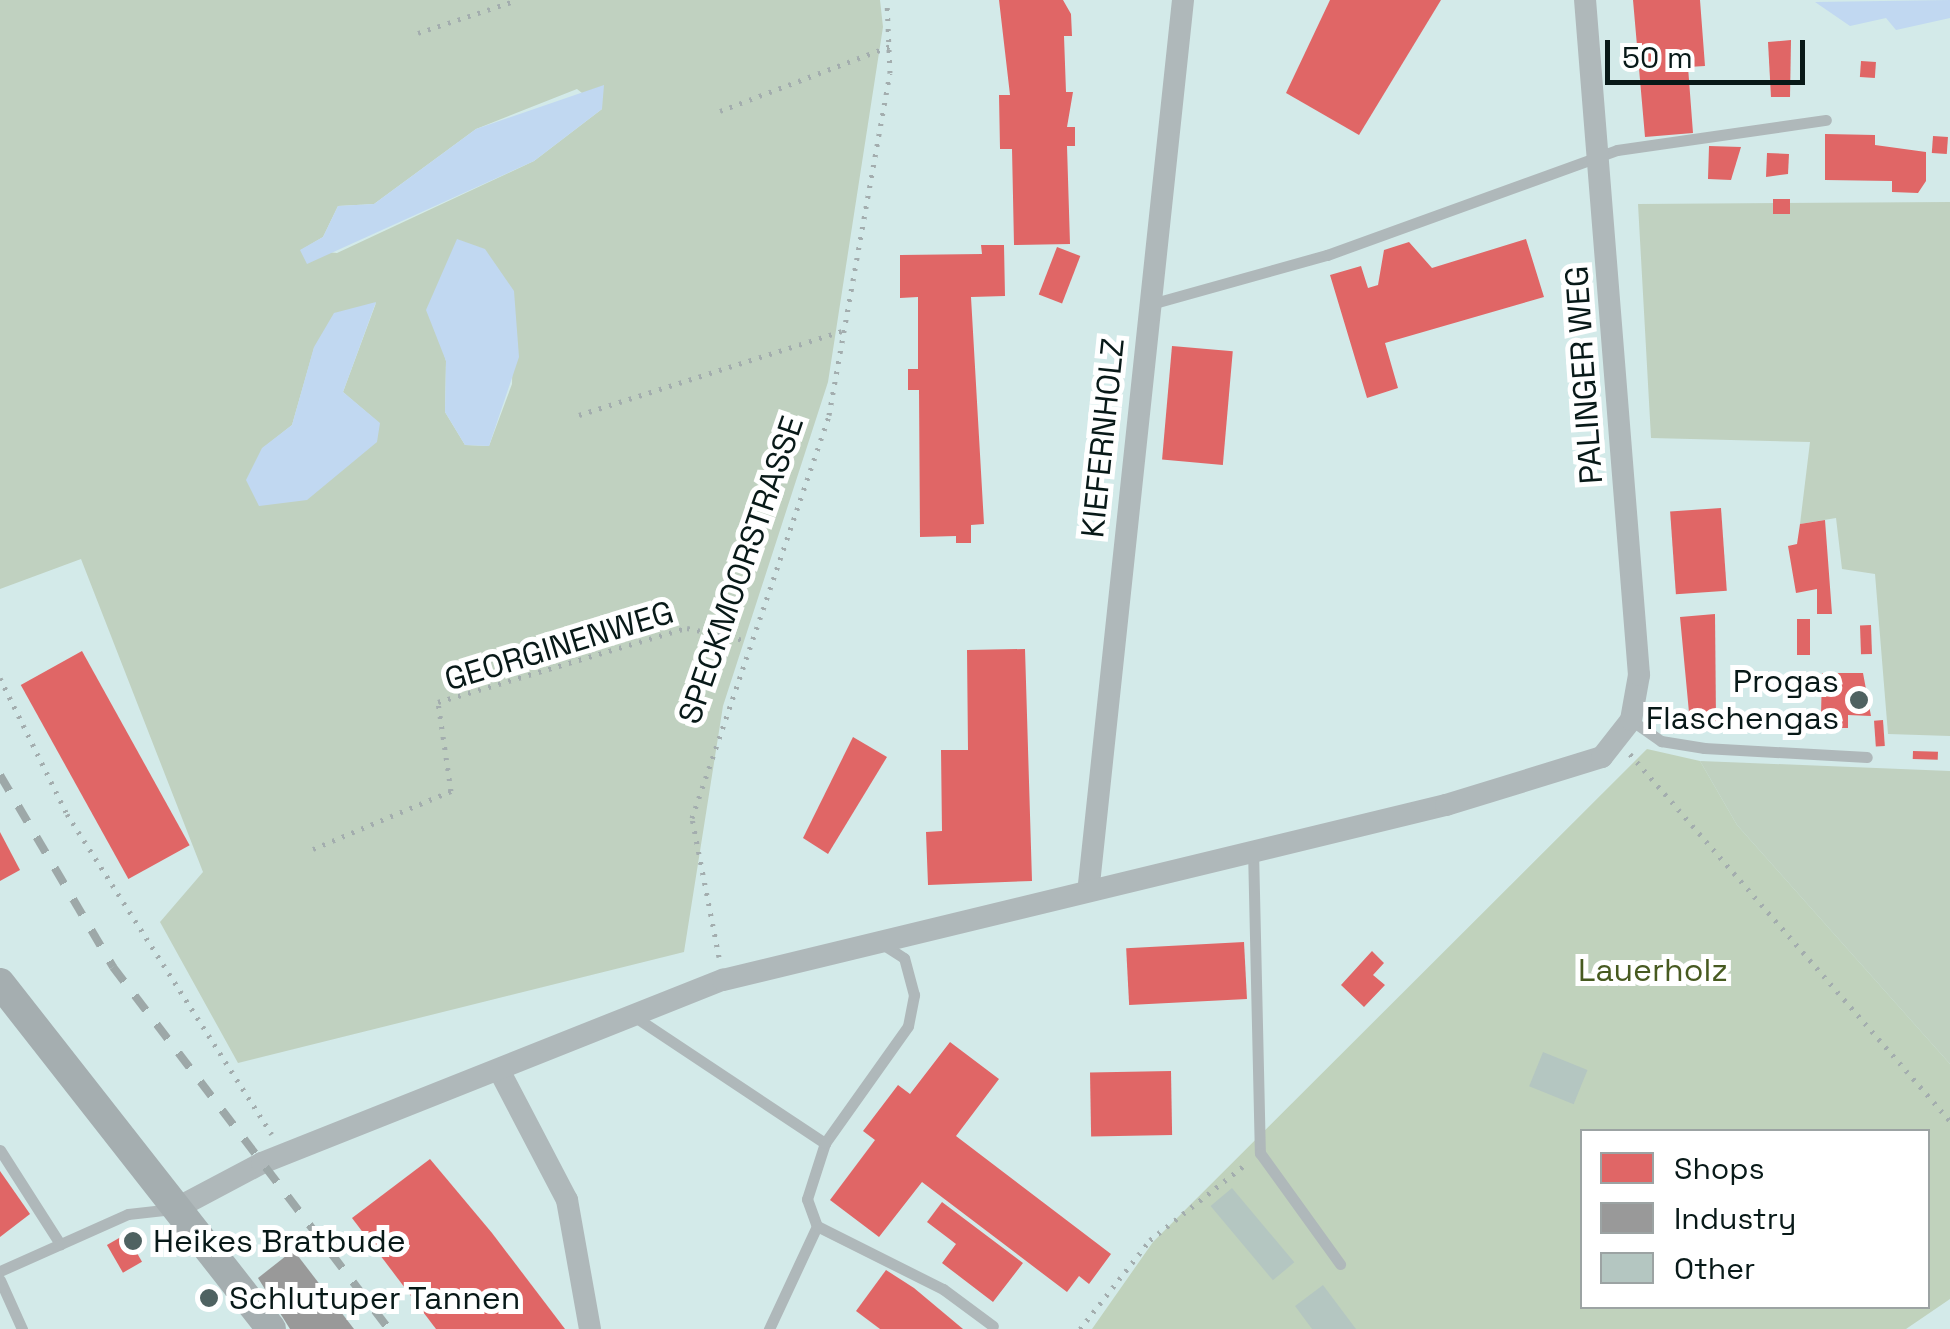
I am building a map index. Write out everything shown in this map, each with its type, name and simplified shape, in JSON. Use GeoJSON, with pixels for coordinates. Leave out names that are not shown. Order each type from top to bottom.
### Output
{"type":"FeatureCollection","features":[{"type":"Feature","properties":{"kind":"street","name":"KIEFERNHOLZ"},"geometry":{"type":"LineString","coordinates":[[1089,884],[1183,0]]}},
{"type":"Feature","properties":{"kind":"street","name":"PALINGER WEG"},"geometry":{"type":"LineString","coordinates":[[1585,0],[1639,675],[1631,720],[1619,742]]}},
{"type":"Feature","properties":{"kind":"street"},"geometry":{"type":"LineString","coordinates":[[177,1208],[285,1154],[499,1070],[628,1012],[724,980],[1089,884],[1532,782],[1619,742]]}},
{"type":"Feature","properties":{"kind":"street"},"geometry":{"type":"LineString","coordinates":[[0,983],[271,1329]]}},
{"type":"Feature","properties":{"kind":"street"},"geometry":{"type":"LineString","coordinates":[[499,1070],[567,1200],[590,1329]]}},
{"type":"Feature","properties":{"kind":"lane"},"geometry":{"type":"LineString","coordinates":[[1151,304],[1327,255],[1598,160],[1765,123],[1826,120]]}},
{"type":"Feature","properties":{"kind":"lane"},"geometry":{"type":"LineString","coordinates":[[1631,720],[1661,741],[1704,748],[1868,756]]}},
{"type":"Feature","properties":{"kind":"lane"},"geometry":{"type":"LineString","coordinates":[[1253,848],[1260,1153],[1340,1264]]}},
{"type":"Feature","properties":{"kind":"lane"},"geometry":{"type":"LineString","coordinates":[[876,940],[904,958],[914,996],[908,1026],[825,1143],[806,1200],[817,1226],[930,1282],[993,1326]]}},
{"type":"Feature","properties":{"kind":"lane"},"geometry":{"type":"LineString","coordinates":[[628,1012],[825,1143]]}},
{"type":"Feature","properties":{"kind":"lane"},"geometry":{"type":"LineString","coordinates":[[0,1150],[60,1244]]}},
{"type":"Feature","properties":{"kind":"lane"},"geometry":{"type":"LineString","coordinates":[[0,1271],[128,1214],[177,1208]]}},
{"type":"Feature","properties":{"kind":"lane"},"geometry":{"type":"LineString","coordinates":[[769,1329],[817,1226]]}},
{"type":"Feature","properties":{"kind":"lane"},"geometry":{"type":"LineString","coordinates":[[0,1280],[22,1329]]}},
{"type":"Feature","properties":{"kind":"path"},"geometry":{"type":"LineString","coordinates":[[418,32],[516,0]]}},
{"type":"Feature","properties":{"kind":"path","name":"SPECKMOORSTRASSE"},"geometry":{"type":"LineString","coordinates":[[724,980],[692,818],[748,641],[816,467],[844,330],[890,46],[886,0]]}},
{"type":"Feature","properties":{"kind":"path"},"geometry":{"type":"LineString","coordinates":[[720,112],[890,46]]}},
{"type":"Feature","properties":{"kind":"path"},"geometry":{"type":"LineString","coordinates":[[579,415],[844,330]]}},
{"type":"Feature","properties":{"kind":"path","name":"GEORGINENWEG"},"geometry":{"type":"LineString","coordinates":[[312,849],[452,792],[438,702],[687,628],[748,641]]}},
{"type":"Feature","properties":{"kind":"path"},"geometry":{"type":"LineString","coordinates":[[0,678],[67,814],[285,1154]]}},
{"type":"Feature","properties":{"kind":"path"},"geometry":{"type":"LineString","coordinates":[[1619,742],[1950,1122]]}},
{"type":"Feature","properties":{"kind":"path"},"geometry":{"type":"LineString","coordinates":[[1080,1329],[1150,1240],[1260,1153]]}},
{"type":"Feature","properties":{"kind":"green space"},"geometry":{"type":"Polygon","coordinates":[[[0,0],[880,0],[883,27],[828,382],[723,706],[684,952],[238,1063],[160,922],[203,872],[81,559],[0,589],[0,0]],[[577,89],[476,129],[374,204],[338,206],[323,237],[301,250],[337,253],[534,161],[602,109],[577,89]],[[514,291],[433,314],[446,361],[445,412],[465,445],[489,446],[512,384],[514,291]],[[376,303],[314,348],[292,425],[263,448],[379,423],[343,392],[376,303]]]}},
{"type":"Feature","properties":{"kind":"green space"},"geometry":{"type":"Polygon","coordinates":[[[1950,202],[1950,736],[1888,734],[1875,574],[1842,569],[1836,518],[1800,524],[1810,442],[1651,438],[1638,204],[1950,202]]]}},
{"type":"Feature","properties":{"kind":"green space","name":"Lauerholz"},"geometry":{"type":"Polygon","coordinates":[[[1647,749],[1700,761],[1737,825],[1950,1064],[1950,1299],[1906,1329],[1092,1329],[1153,1242],[1647,749]]]}},
{"type":"Feature","properties":{"kind":"green space"},"geometry":{"type":"Polygon","coordinates":[[[1700,761],[1950,771],[1950,1064],[1737,825],[1700,761]]]}},
{"type":"Feature","properties":{"kind":"water"},"geometry":{"type":"Polygon","coordinates":[[[1950,0],[1950,18],[1896,30],[1886,18],[1850,26],[1815,2],[1950,0]]]}},
{"type":"Feature","properties":{"kind":"water"},"geometry":{"type":"Polygon","coordinates":[[[604,85],[602,109],[534,161],[307,264],[300,250],[323,237],[338,206],[374,204],[476,129],[604,85]]]}},
{"type":"Feature","properties":{"kind":"water"},"geometry":{"type":"Polygon","coordinates":[[[457,239],[485,249],[514,291],[519,357],[489,446],[465,445],[445,412],[446,361],[426,310],[457,239]]]}},
{"type":"Feature","properties":{"kind":"water"},"geometry":{"type":"Polygon","coordinates":[[[376,302],[343,392],[380,423],[377,442],[307,500],[259,506],[246,480],[262,448],[292,425],[314,347],[334,313],[376,302]]]}},
{"type":"Feature","properties":{"kind":"building: Shops"},"geometry":{"type":"Polygon","coordinates":[[[999,0],[1063,0],[1071,14],[1072,36],[1064,36],[1066,92],[1073,92],[1067,127],[1075,127],[1075,146],[1067,146],[1070,244],[1014,245],[1012,149],[1000,149],[999,95],[1010,95],[999,0]]]}},
{"type":"Feature","properties":{"kind":"building: Shops"},"geometry":{"type":"Polygon","coordinates":[[[1330,0],[1441,0],[1359,135],[1286,93],[1330,0]]]}},
{"type":"Feature","properties":{"kind":"building: Shops"},"geometry":{"type":"Polygon","coordinates":[[[1633,0],[1700,0],[1705,66],[1688,67],[1693,133],[1645,137],[1633,0]]]}},
{"type":"Feature","properties":{"kind":"building: Shops"},"geometry":{"type":"Polygon","coordinates":[[[1791,40],[1790,97],[1771,97],[1768,42],[1791,40]]]}},
{"type":"Feature","properties":{"kind":"building: Shops"},"geometry":{"type":"Polygon","coordinates":[[[1861,61],[1876,62],[1875,78],[1860,77],[1861,61]]]}},
{"type":"Feature","properties":{"kind":"building: Shops"},"geometry":{"type":"Polygon","coordinates":[[[1825,134],[1875,135],[1875,145],[1926,152],[1926,181],[1918,193],[1892,192],[1892,181],[1825,180],[1825,134]]]}},
{"type":"Feature","properties":{"kind":"building: Shops"},"geometry":{"type":"Polygon","coordinates":[[[1933,136],[1948,137],[1947,154],[1932,153],[1933,136]]]}},
{"type":"Feature","properties":{"kind":"building: Shops"},"geometry":{"type":"Polygon","coordinates":[[[1709,146],[1741,147],[1731,180],[1708,179],[1709,146]]]}},
{"type":"Feature","properties":{"kind":"building: Shops"},"geometry":{"type":"Polygon","coordinates":[[[1767,153],[1789,154],[1788,174],[1766,177],[1767,153]]]}},
{"type":"Feature","properties":{"kind":"building: Shops"},"geometry":{"type":"Polygon","coordinates":[[[1773,199],[1790,199],[1790,214],[1773,214],[1773,199]]]}},
{"type":"Feature","properties":{"kind":"building: Shops"},"geometry":{"type":"Polygon","coordinates":[[[1526,239],[1544,297],[1385,343],[1398,388],[1367,398],[1330,275],[1361,266],[1368,288],[1378,285],[1384,250],[1409,242],[1432,268],[1526,239]]]}},
{"type":"Feature","properties":{"kind":"building: Shops"},"geometry":{"type":"Polygon","coordinates":[[[981,245],[1004,245],[1005,296],[971,297],[984,524],[971,525],[971,543],[956,543],[956,536],[920,537],[919,390],[908,390],[908,369],[918,369],[918,297],[900,298],[900,255],[982,254],[981,245]]]}},
{"type":"Feature","properties":{"kind":"building: Shops"},"geometry":{"type":"Polygon","coordinates":[[[1057,247],[1080,256],[1062,304],[1039,295],[1057,247]]]}},
{"type":"Feature","properties":{"kind":"building: Shops"},"geometry":{"type":"Polygon","coordinates":[[[1172,346],[1233,351],[1223,465],[1162,460],[1172,346]]]}},
{"type":"Feature","properties":{"kind":"building: Shops"},"geometry":{"type":"Polygon","coordinates":[[[1721,508],[1727,591],[1676,594],[1670,512],[1721,508]]]}},
{"type":"Feature","properties":{"kind":"building: Shops"},"geometry":{"type":"Polygon","coordinates":[[[1825,520],[1832,614],[1817,614],[1817,589],[1796,593],[1788,546],[1797,544],[1800,524],[1825,520]]]}},
{"type":"Feature","properties":{"kind":"building: Shops"},"geometry":{"type":"Polygon","coordinates":[[[1715,614],[1716,721],[1690,723],[1680,617],[1715,614]]]}},
{"type":"Feature","properties":{"kind":"building: Shops"},"geometry":{"type":"Polygon","coordinates":[[[1797,619],[1810,619],[1810,655],[1797,655],[1797,619]]]}},
{"type":"Feature","properties":{"kind":"building: Shops"},"geometry":{"type":"Polygon","coordinates":[[[1860,625],[1871,625],[1872,654],[1861,654],[1860,625]]]}},
{"type":"Feature","properties":{"kind":"building: Shops"},"geometry":{"type":"Polygon","coordinates":[[[1025,649],[1032,881],[928,885],[926,832],[942,831],[941,750],[968,750],[967,650],[1025,649]]]}},
{"type":"Feature","properties":{"kind":"building: Shops"},"geometry":{"type":"Polygon","coordinates":[[[82,651],[190,845],[128,879],[21,685],[82,651]]]}},
{"type":"Feature","properties":{"kind":"building: Shops"},"geometry":{"type":"Polygon","coordinates":[[[1822,673],[1863,673],[1871,716],[1848,715],[1848,728],[1834,728],[1834,715],[1821,715],[1822,673]]]}},
{"type":"Feature","properties":{"kind":"building: Shops"},"geometry":{"type":"Polygon","coordinates":[[[1883,720],[1885,746],[1876,747],[1874,721],[1883,720]]]}},
{"type":"Feature","properties":{"kind":"building: Shops"},"geometry":{"type":"Polygon","coordinates":[[[853,737],[887,757],[828,854],[803,838],[853,737]]]}},
{"type":"Feature","properties":{"kind":"building: Shops"},"geometry":{"type":"Polygon","coordinates":[[[1913,751],[1938,752],[1938,760],[1913,759],[1913,751]]]}},
{"type":"Feature","properties":{"kind":"building: Shops"},"geometry":{"type":"Polygon","coordinates":[[[0,832],[20,870],[0,881],[0,832]]]}},
{"type":"Feature","properties":{"kind":"building: Shops"},"geometry":{"type":"Polygon","coordinates":[[[1244,942],[1247,999],[1129,1005],[1126,948],[1244,942]]]}},
{"type":"Feature","properties":{"kind":"building: Shops"},"geometry":{"type":"Polygon","coordinates":[[[1372,951],[1384,963],[1373,975],[1385,985],[1364,1007],[1341,985],[1372,951]]]}},
{"type":"Feature","properties":{"kind":"building: Shops"},"geometry":{"type":"Polygon","coordinates":[[[950,1042],[999,1079],[956,1136],[1111,1254],[1089,1284],[1079,1276],[1067,1292],[922,1182],[879,1237],[830,1200],[875,1140],[863,1131],[898,1085],[910,1094],[950,1042]]]}},
{"type":"Feature","properties":{"kind":"building: Shops"},"geometry":{"type":"Polygon","coordinates":[[[1171,1071],[1172,1135],[1091,1136],[1090,1072],[1171,1071]]]}},
{"type":"Feature","properties":{"kind":"building: Shops"},"geometry":{"type":"Polygon","coordinates":[[[430,1159],[565,1329],[436,1329],[352,1218],[430,1159]]]}},
{"type":"Feature","properties":{"kind":"building: Shops"},"geometry":{"type":"Polygon","coordinates":[[[0,1171],[30,1214],[0,1237],[0,1171]]]}},
{"type":"Feature","properties":{"kind":"building: Shops"},"geometry":{"type":"Polygon","coordinates":[[[942,1202],[1023,1263],[993,1302],[942,1263],[956,1244],[927,1222],[942,1202]]]}},
{"type":"Feature","properties":{"kind":"building: Shops"},"geometry":{"type":"Polygon","coordinates":[[[126,1234],[142,1262],[123,1273],[107,1245],[126,1234]]]}},
{"type":"Feature","properties":{"kind":"building: Shops"},"geometry":{"type":"Polygon","coordinates":[[[886,1270],[963,1329],[880,1329],[856,1311],[886,1270]]]}},
{"type":"Feature","properties":{"kind":"building: Industry"},"geometry":{"type":"Polygon","coordinates":[[[291,1252],[354,1329],[290,1329],[258,1278],[291,1252]]]}},
{"type":"Feature","properties":{"kind":"building: Other"},"geometry":{"type":"Polygon","coordinates":[[[1543,1052],[1588,1070],[1574,1104],[1529,1086],[1543,1052]]]}},
{"type":"Feature","properties":{"kind":"building: Other"},"geometry":{"type":"Polygon","coordinates":[[[1232,1188],[1294,1262],[1273,1280],[1211,1206],[1232,1188]]]}},
{"type":"Feature","properties":{"kind":"building: Other"},"geometry":{"type":"Polygon","coordinates":[[[1323,1285],[1356,1329],[1312,1329],[1295,1306],[1323,1285]]]}},
{"type":"Feature","properties":{"kind":"railway"},"geometry":{"type":"LineString","coordinates":[[0,775],[113,967],[389,1329]]}},
{"type":"Feature","properties":{"kind":"place","name":"Progas Flaschengas"},"geometry":{"type":"Point","coordinates":[1859,700]}},
{"type":"Feature","properties":{"kind":"place","name":"Heikes Bratbude"},"geometry":{"type":"Point","coordinates":[133,1241]}},
{"type":"Feature","properties":{"kind":"place","name":"Schlutuper Tannen"},"geometry":{"type":"Point","coordinates":[209,1298]}}]}
